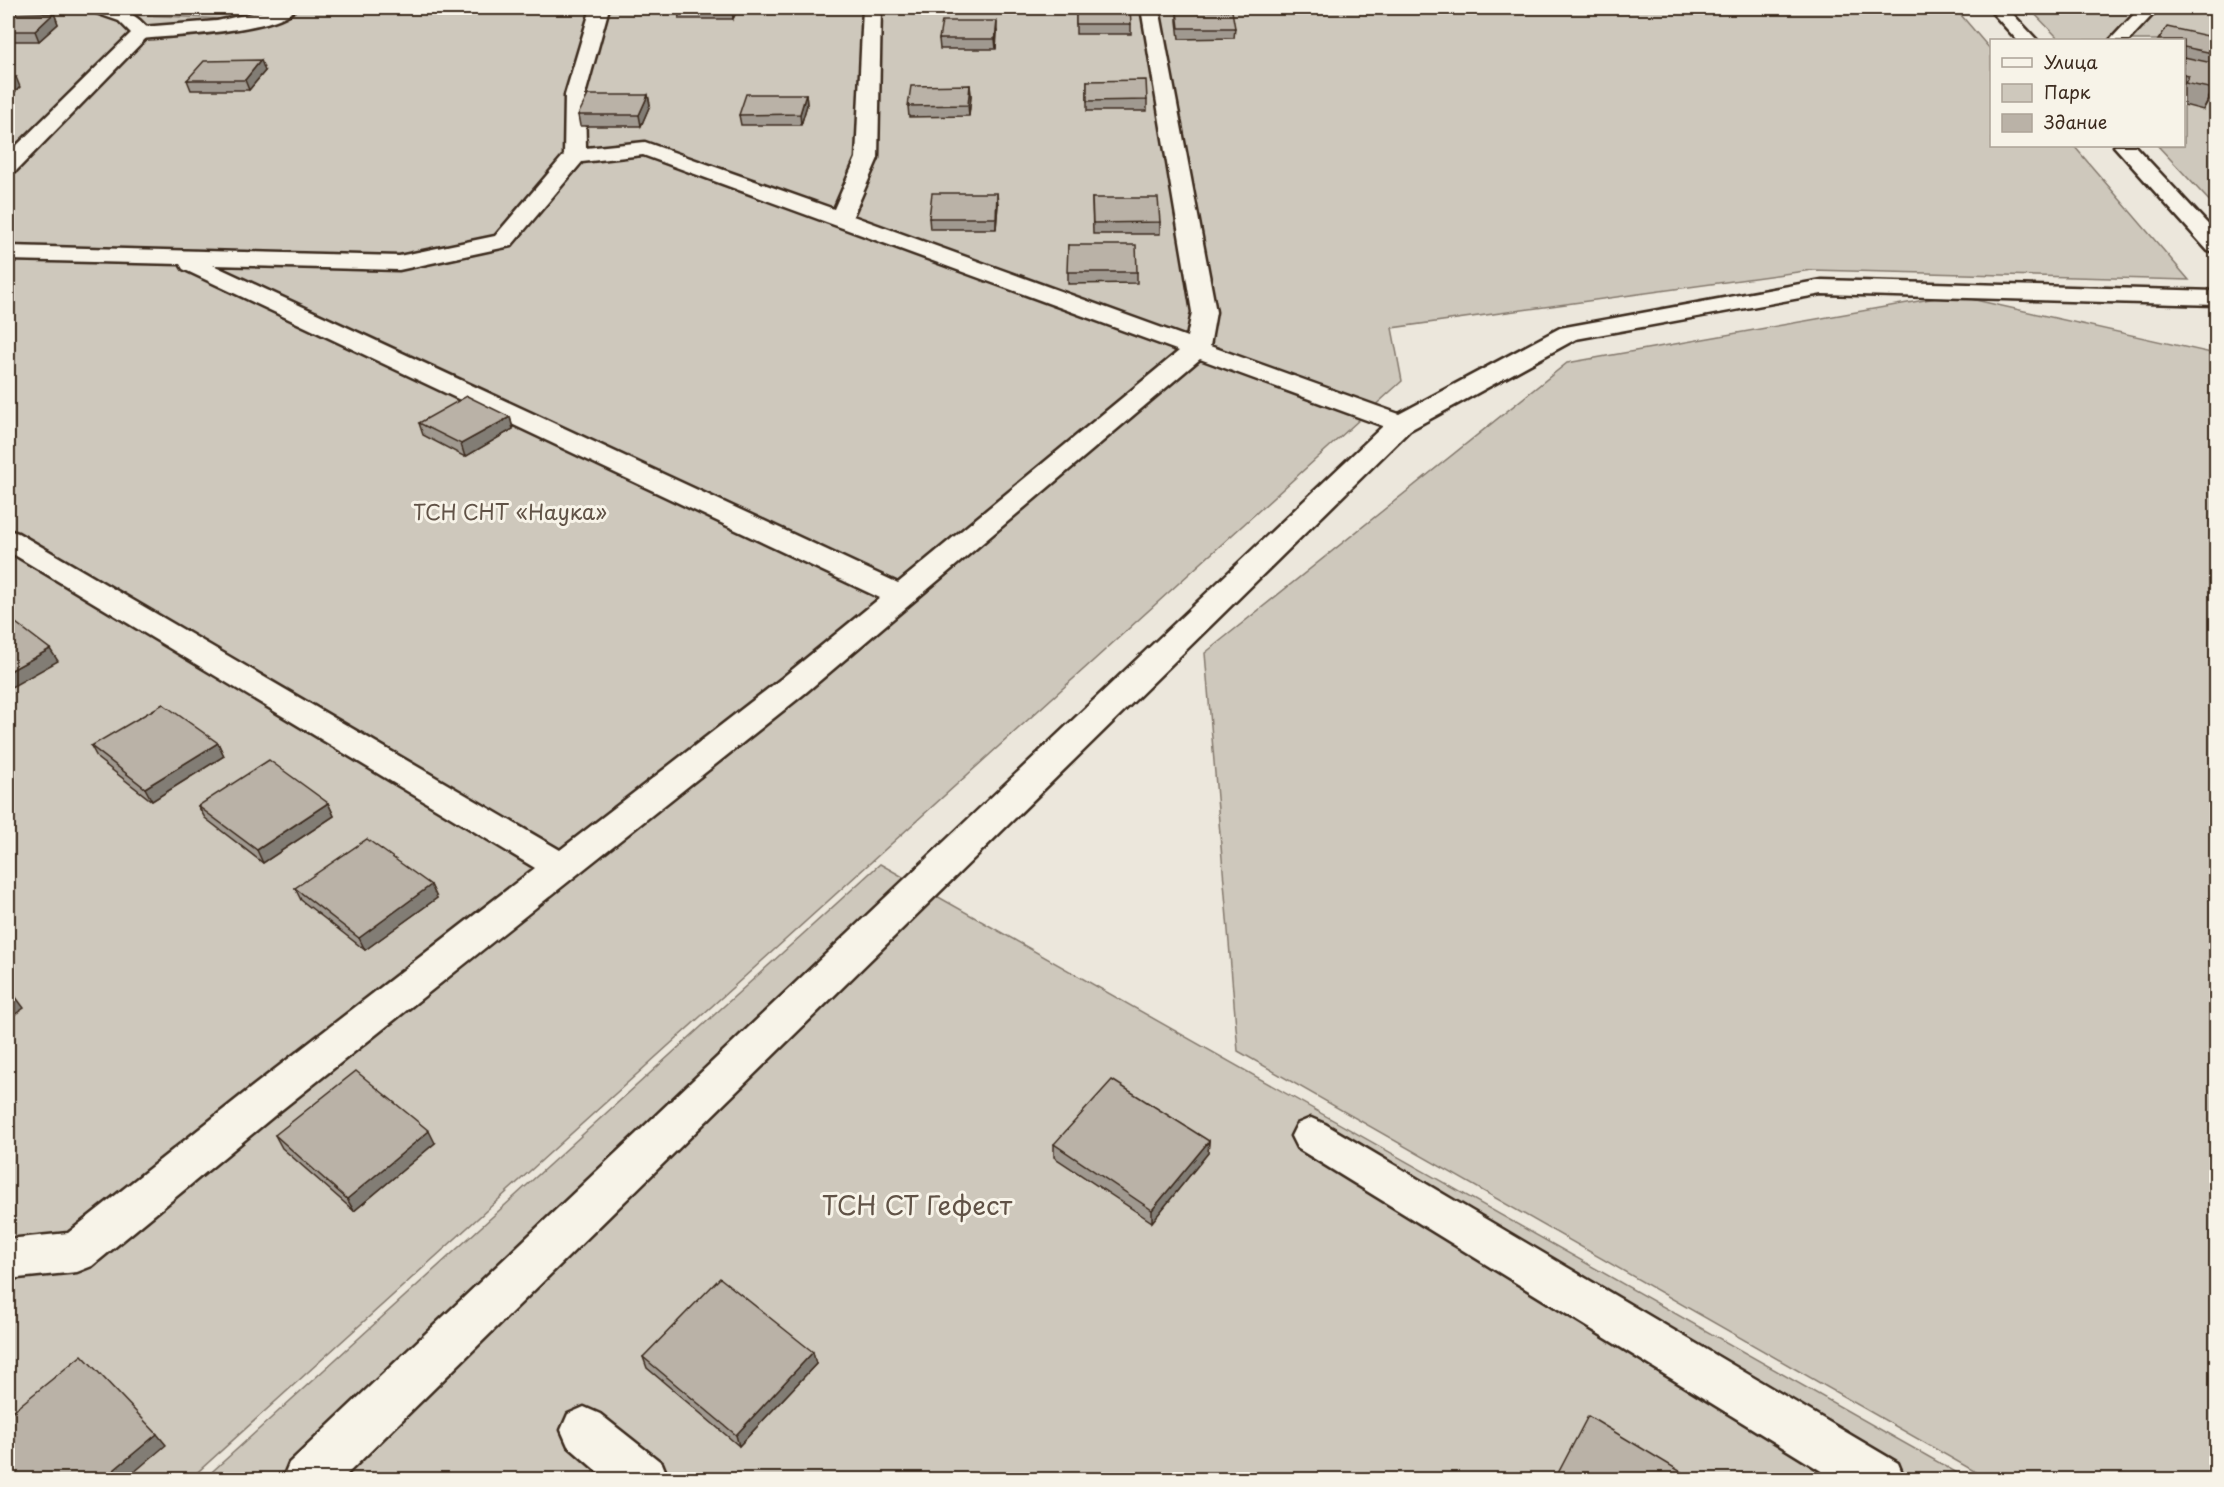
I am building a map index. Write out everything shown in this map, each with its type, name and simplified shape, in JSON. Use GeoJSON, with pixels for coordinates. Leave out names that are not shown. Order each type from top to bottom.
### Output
{"type":"FeatureCollection","features":[{"type":"Feature","properties":{"kind":"street"},"geometry":{"type":"LineString","coordinates":[[99,8],[126,17],[142,33]]}},
{"type":"Feature","properties":{"kind":"street"},"geometry":{"type":"LineString","coordinates":[[217,27],[230,8]]}},
{"type":"Feature","properties":{"kind":"street"},"geometry":{"type":"LineString","coordinates":[[8,166],[142,33],[217,27],[279,14],[287,8]]}},
{"type":"Feature","properties":{"kind":"street"},"geometry":{"type":"LineString","coordinates":[[8,253],[399,263],[503,241],[575,156],[575,95],[600,8]]}},
{"type":"Feature","properties":{"kind":"street"},"geometry":{"type":"LineString","coordinates":[[841,218],[867,158],[872,8]]}},
{"type":"Feature","properties":{"kind":"street"},"geometry":{"type":"LineString","coordinates":[[8,1259],[77,1252],[266,1099],[793,686],[1197,349],[1204,312],[1150,8]]}},
{"type":"Feature","properties":{"kind":"street"},"geometry":{"type":"LineString","coordinates":[[1997,8],[2026,39]]}},
{"type":"Feature","properties":{"kind":"street"},"geometry":{"type":"LineString","coordinates":[[2120,39],[2150,8]]}},
{"type":"Feature","properties":{"kind":"street"},"geometry":{"type":"LineString","coordinates":[[2125,147],[2217,246]]}},
{"type":"Feature","properties":{"kind":"street"},"geometry":{"type":"LineString","coordinates":[[575,156],[645,148],[1401,424]]}},
{"type":"Feature","properties":{"kind":"street"},"geometry":{"type":"LineString","coordinates":[[178,257],[901,596]]}},
{"type":"Feature","properties":{"kind":"street"},"geometry":{"type":"LineString","coordinates":[[306,1479],[1401,424],[1569,333],[1822,287],[2217,298]]}},
{"type":"Feature","properties":{"kind":"street"},"geometry":{"type":"LineString","coordinates":[[8,539],[561,867]]}},
{"type":"Feature","properties":{"kind":"street"},"geometry":{"type":"LineString","coordinates":[[1311,1136],[1881,1479]]}},
{"type":"Feature","properties":{"kind":"street"},"geometry":{"type":"LineString","coordinates":[[584,1430],[645,1479]]}},
{"type":"Feature","properties":{"kind":"green space"},"geometry":{"type":"Polygon","coordinates":[[[156,8],[260,8],[183,15],[156,8]]]}},
{"type":"Feature","properties":{"kind":"green space","name":"ТСН СНТ «Наука»"},"geometry":{"type":"Polygon","coordinates":[[[284,8],[1955,8],[1990,49],[1990,147],[2075,147],[2189,280],[1812,270],[1392,328],[1402,381],[190,1479],[8,1480],[8,9],[272,21],[284,8]]]}},
{"type":"Feature","properties":{"kind":"green space"},"geometry":{"type":"Polygon","coordinates":[[[2029,8],[2216,8],[2216,208],[2159,147],[2185,147],[2185,39],[2059,39],[2029,8]]]}},
{"type":"Feature","properties":{"kind":"green space"},"geometry":{"type":"Polygon","coordinates":[[[1953,295],[2216,354],[2216,1479],[1988,1479],[1238,1051],[1205,653],[1567,363],[1953,295]]]}},
{"type":"Feature","properties":{"kind":"green space","name":"ТСН СТ Гефест"},"geometry":{"type":"Polygon","coordinates":[[[880,864],[1968,1479],[203,1480],[880,864]]]}},
{"type":"Feature","properties":{"kind":"building"},"geometry":{"type":"Polygon","coordinates":[[[732,8],[732,9],[678,9],[732,8]]]}},
{"type":"Feature","properties":{"kind":"building"},"geometry":{"type":"Polygon","coordinates":[[[1076,8],[1130,8],[1131,24],[1076,24],[1076,8]]]}},
{"type":"Feature","properties":{"kind":"building"},"geometry":{"type":"Polygon","coordinates":[[[1177,11],[1232,11],[1235,28],[1179,28],[1177,11]]]}},
{"type":"Feature","properties":{"kind":"building"},"geometry":{"type":"Polygon","coordinates":[[[54,13],[35,31],[8,31],[8,14],[54,13]]]}},
{"type":"Feature","properties":{"kind":"building"},"geometry":{"type":"Polygon","coordinates":[[[942,21],[997,21],[995,39],[939,39],[942,21]]]}},
{"type":"Feature","properties":{"kind":"building"},"geometry":{"type":"Polygon","coordinates":[[[2167,27],[2217,38],[2217,54],[2185,47],[2185,39],[2159,39],[2167,27]]]}},
{"type":"Feature","properties":{"kind":"building"},"geometry":{"type":"Polygon","coordinates":[[[2185,57],[2217,64],[2217,82],[2213,89],[2185,83],[2189,76],[2185,75],[2185,57]]]}},
{"type":"Feature","properties":{"kind":"building"},"geometry":{"type":"Polygon","coordinates":[[[261,60],[245,80],[187,80],[204,61],[261,60]]]}},
{"type":"Feature","properties":{"kind":"building"},"geometry":{"type":"Polygon","coordinates":[[[8,77],[16,77],[8,84],[8,77]]]}},
{"type":"Feature","properties":{"kind":"building"},"geometry":{"type":"Polygon","coordinates":[[[1146,80],[1147,100],[1087,101],[1087,81],[1146,80]]]}},
{"type":"Feature","properties":{"kind":"building"},"geometry":{"type":"Polygon","coordinates":[[[970,85],[968,105],[908,106],[911,86],[970,85]]]}},
{"type":"Feature","properties":{"kind":"building"},"geometry":{"type":"Polygon","coordinates":[[[746,94],[806,94],[800,114],[739,115],[746,94]]]}},
{"type":"Feature","properties":{"kind":"building"},"geometry":{"type":"Polygon","coordinates":[[[588,95],[648,95],[639,115],[578,115],[588,95]]]}},
{"type":"Feature","properties":{"kind":"building"},"geometry":{"type":"Polygon","coordinates":[[[932,193],[997,193],[996,218],[929,218],[932,193]]]}},
{"type":"Feature","properties":{"kind":"building"},"geometry":{"type":"Polygon","coordinates":[[[1092,198],[1158,198],[1160,222],[1093,223],[1092,198]]]}},
{"type":"Feature","properties":{"kind":"building"},"geometry":{"type":"Polygon","coordinates":[[[1068,245],[1136,245],[1137,272],[1067,272],[1068,245]]]}},
{"type":"Feature","properties":{"kind":"building"},"geometry":{"type":"Polygon","coordinates":[[[467,396],[510,417],[461,444],[419,423],[467,396]]]}},
{"type":"Feature","properties":{"kind":"building"},"geometry":{"type":"Polygon","coordinates":[[[8,617],[50,649],[8,672],[8,617]]]}},
{"type":"Feature","properties":{"kind":"building"},"geometry":{"type":"Polygon","coordinates":[[[163,704],[218,743],[145,788],[91,746],[163,704]]]}},
{"type":"Feature","properties":{"kind":"building"},"geometry":{"type":"Polygon","coordinates":[[[269,760],[328,803],[257,850],[198,806],[269,760]]]}},
{"type":"Feature","properties":{"kind":"building"},"geometry":{"type":"Polygon","coordinates":[[[367,839],[431,885],[359,938],[295,888],[367,839]]]}},
{"type":"Feature","properties":{"kind":"building"},"geometry":{"type":"Polygon","coordinates":[[[8,989],[15,996],[8,1001],[8,989]]]}},
{"type":"Feature","properties":{"kind":"building"},"geometry":{"type":"Polygon","coordinates":[[[356,1071],[429,1131],[347,1199],[275,1135],[356,1071]]]}},
{"type":"Feature","properties":{"kind":"building"},"geometry":{"type":"Polygon","coordinates":[[[1112,1080],[1209,1141],[1152,1210],[1054,1144],[1112,1080]]]}},
{"type":"Feature","properties":{"kind":"building"},"geometry":{"type":"Polygon","coordinates":[[[720,1278],[813,1352],[736,1435],[643,1357],[720,1278]]]}},
{"type":"Feature","properties":{"kind":"building"},"geometry":{"type":"Polygon","coordinates":[[[82,1355],[157,1434],[103,1479],[12,1479],[8,1474],[8,1415],[82,1355]]]}},
{"type":"Feature","properties":{"kind":"building"},"geometry":{"type":"Polygon","coordinates":[[[1588,1416],[1693,1479],[1555,1479],[1588,1416]]]}}]}
